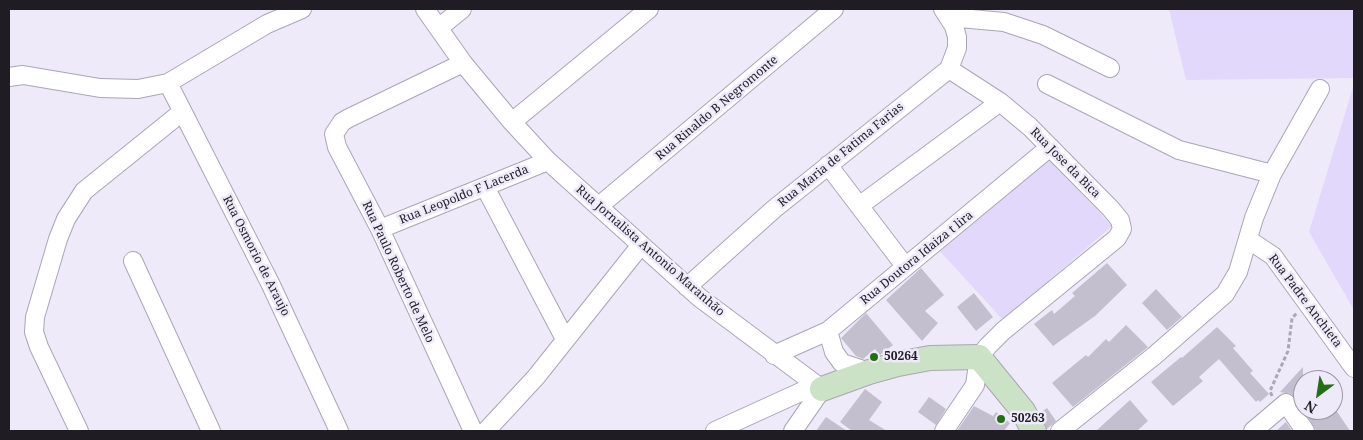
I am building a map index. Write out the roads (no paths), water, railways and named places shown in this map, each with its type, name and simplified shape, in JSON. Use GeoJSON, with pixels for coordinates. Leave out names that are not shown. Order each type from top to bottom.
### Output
{"type":"FeatureCollection","features":[{"type":"Feature","properties":{"kind":"street"},"geometry":{"type":"LineString","coordinates":[[9,77],[23,75],[100,88],[138,89],[168,83],[267,24],[302,9]]}},
{"type":"Feature","properties":{"kind":"street","name":"Rua Jornalista Antonio Maranhão"},"geometry":{"type":"LineString","coordinates":[[425,9],[440,27],[463,63],[512,122],[548,161],[687,287],[774,355],[819,387]]}},
{"type":"Feature","properties":{"kind":"street"},"geometry":{"type":"LineString","coordinates":[[440,27],[462,9]]}},
{"type":"Feature","properties":{"kind":"street"},"geometry":{"type":"LineString","coordinates":[[512,122],[649,9]]}},
{"type":"Feature","properties":{"kind":"street","name":"Rua Rinaldo B Negromonte"},"geometry":{"type":"LineString","coordinates":[[598,206],[834,9]]}},
{"type":"Feature","properties":{"kind":"street"},"geometry":{"type":"LineString","coordinates":[[946,13],[1004,22],[1043,34],[1110,68]]}},
{"type":"Feature","properties":{"kind":"street"},"geometry":{"type":"LineString","coordinates":[[946,13],[957,37],[957,48],[949,69]]}},
{"type":"Feature","properties":{"kind":"street","name":"Rua Paulo Roberto de Melo"},"geometry":{"type":"LineString","coordinates":[[463,63],[349,118],[338,127],[334,138],[380,230],[472,431]]}},
{"type":"Feature","properties":{"kind":"street","name":"Rua Jose da Bica"},"geometry":{"type":"LineString","coordinates":[[949,69],[1000,102],[1050,147],[1111,209],[1120,220],[1122,229],[1117,238],[1003,331],[979,357]]}},
{"type":"Feature","properties":{"kind":"street","name":"Rua Maria de Fatima Farias"},"geometry":{"type":"LineString","coordinates":[[687,287],[752,228],[949,69]]}},
{"type":"Feature","properties":{"kind":"street","name":"Rua Osmorio de Araujo"},"geometry":{"type":"LineString","coordinates":[[168,83],[271,285],[339,431]]}},
{"type":"Feature","properties":{"kind":"street"},"geometry":{"type":"LineString","coordinates":[[1047,84],[1179,150],[1272,174]]}},
{"type":"Feature","properties":{"kind":"street"},"geometry":{"type":"LineString","coordinates":[[1060,431],[1154,356],[1225,294],[1238,272],[1254,218],[1272,174],[1320,89]]}},
{"type":"Feature","properties":{"kind":"street"},"geometry":{"type":"LineString","coordinates":[[859,206],[1000,102]]}},
{"type":"Feature","properties":{"kind":"street"},"geometry":{"type":"LineString","coordinates":[[79,431],[39,347],[34,332],[35,317],[58,239],[76,203],[84,192],[182,112]]}},
{"type":"Feature","properties":{"kind":"street","name":"Rua Doutora Idaiza t lira"},"geometry":{"type":"LineString","coordinates":[[774,355],[828,331],[904,266],[964,220],[1050,147]]}},
{"type":"Feature","properties":{"kind":"street","name":"Rua Leopoldo F Lacerda"},"geometry":{"type":"LineString","coordinates":[[380,230],[548,161]]}},
{"type":"Feature","properties":{"kind":"street"},"geometry":{"type":"LineString","coordinates":[[828,165],[904,266]]}},
{"type":"Feature","properties":{"kind":"street"},"geometry":{"type":"LineString","coordinates":[[485,187],[565,339]]}},
{"type":"Feature","properties":{"kind":"street","name":"Rua Padre Anchieta"},"geometry":{"type":"LineString","coordinates":[[1249,240],[1273,256],[1354,368]]}},
{"type":"Feature","properties":{"kind":"street"},"geometry":{"type":"LineString","coordinates":[[486,431],[536,377],[641,245]]}},
{"type":"Feature","properties":{"kind":"street"},"geometry":{"type":"LineString","coordinates":[[133,261],[212,431]]}},
{"type":"Feature","properties":{"kind":"street"},"geometry":{"type":"LineString","coordinates":[[828,331],[834,352],[842,363],[869,372]]}},
{"type":"Feature","properties":{"kind":"street"},"geometry":{"type":"LineString","coordinates":[[716,431],[819,387],[869,372],[930,358],[979,357]]}},
{"type":"Feature","properties":{"kind":"street"},"geometry":{"type":"LineString","coordinates":[[944,431],[975,385],[979,357]]}},
{"type":"Feature","properties":{"kind":"street"},"geometry":{"type":"LineString","coordinates":[[979,357],[1023,411],[1034,431]]}},
{"type":"Feature","properties":{"kind":"street"},"geometry":{"type":"LineString","coordinates":[[793,431],[819,387]]}},
{"type":"Feature","properties":{"kind":"street"},"geometry":{"type":"LineString","coordinates":[[1253,431],[1282,407],[1305,431]]}},
{"type":"Feature","properties":{"kind":"place","name":"50264"},"geometry":{"type":"Point","coordinates":[874,357]}},
{"type":"Feature","properties":{"kind":"place","name":"50263"},"geometry":{"type":"Point","coordinates":[1001,419]}}]}
